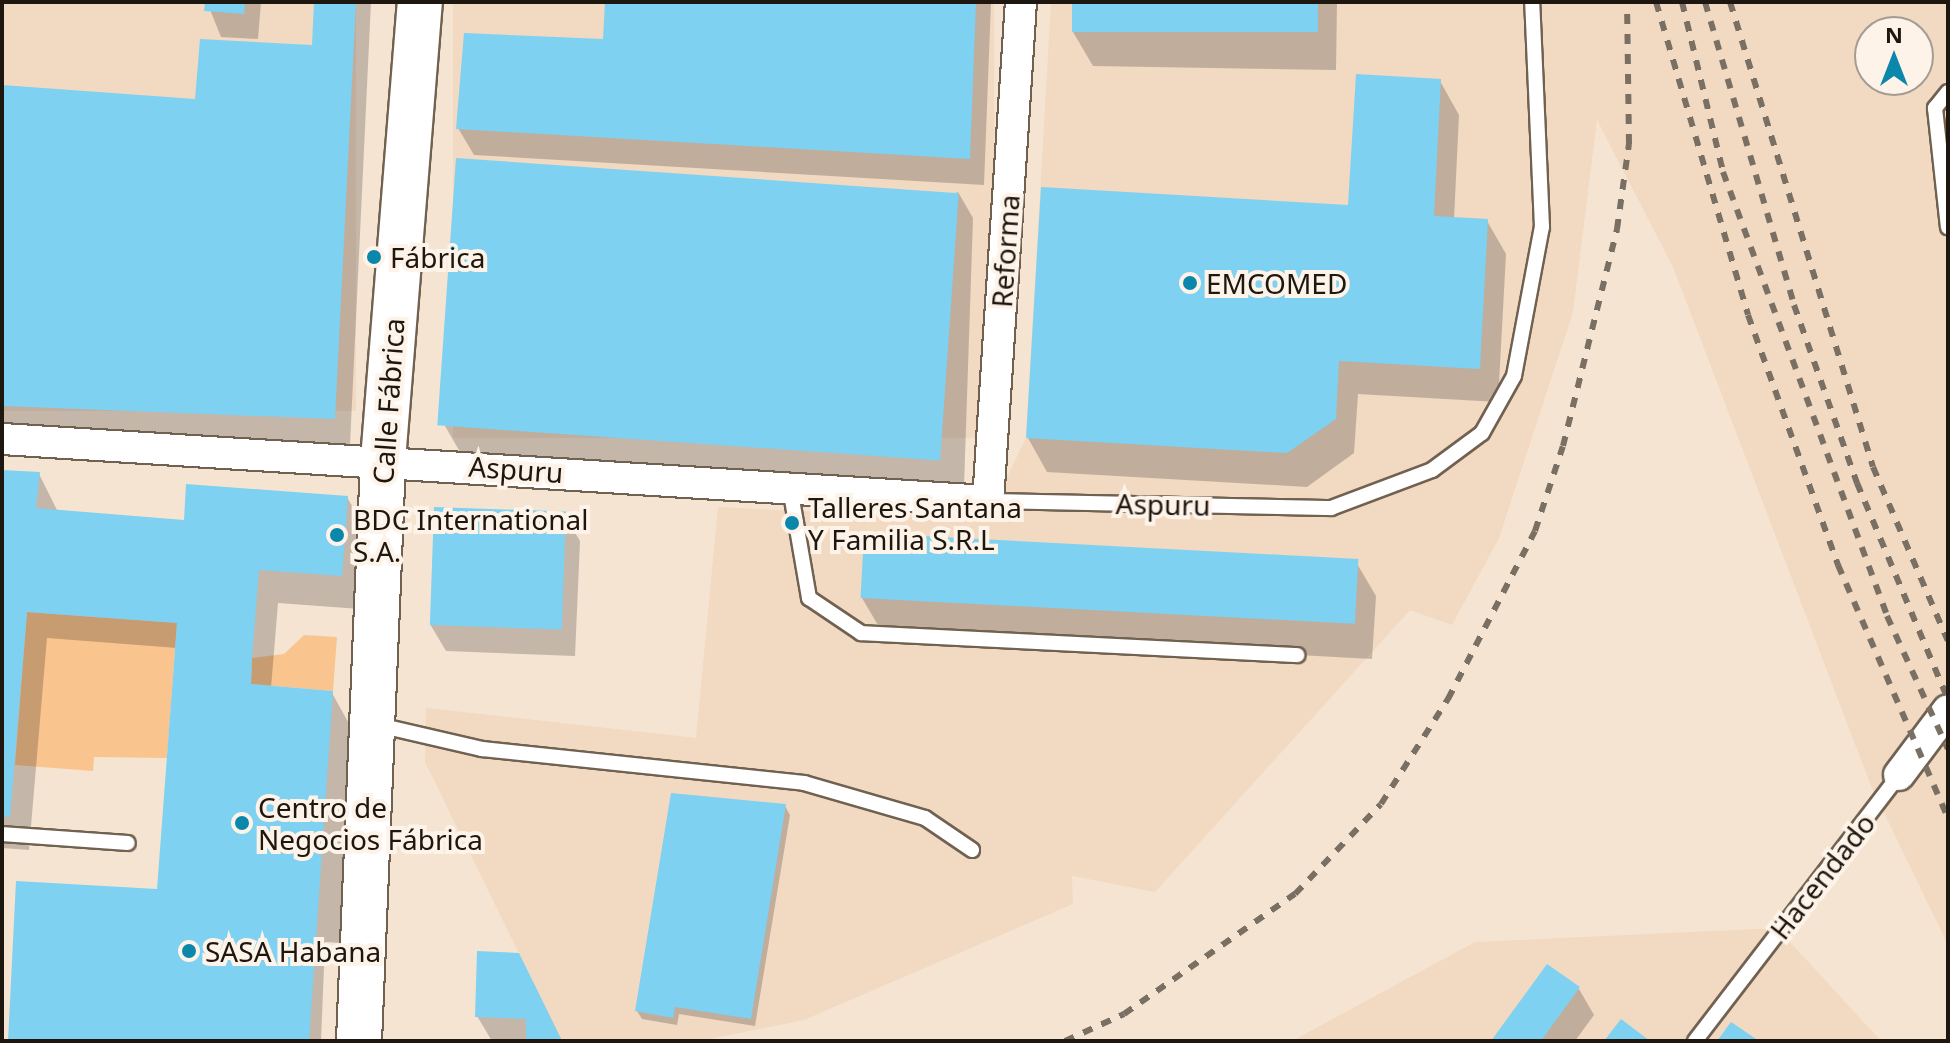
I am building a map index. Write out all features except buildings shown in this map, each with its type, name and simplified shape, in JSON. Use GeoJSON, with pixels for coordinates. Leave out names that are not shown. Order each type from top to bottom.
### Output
{"type":"FeatureCollection","features":[{"type":"Feature","properties":{"kind":"main road","name":"Calle Fábrica"},"geometry":{"type":"LineString","coordinates":[[359,1041],[383,460],[420,2]]}},
{"type":"Feature","properties":{"kind":"street","name":"Reforma"},"geometry":{"type":"LineString","coordinates":[[988,501],[1021,2]]}},
{"type":"Feature","properties":{"kind":"street","name":"Aspuru"},"geometry":{"type":"LineString","coordinates":[[2,439],[383,460],[988,501]]}},
{"type":"Feature","properties":{"kind":"street","name":"Hacendado"},"geometry":{"type":"LineString","coordinates":[[1899,775],[1948,710]]}},
{"type":"Feature","properties":{"kind":"lane","name":"Aspuru"},"geometry":{"type":"LineString","coordinates":[[988,501],[1331,508],[1432,470],[1482,433],[1514,376],[1542,227],[1532,2]]}},
{"type":"Feature","properties":{"kind":"lane"},"geometry":{"type":"LineString","coordinates":[[1948,92],[1935,108],[1948,227]]}},
{"type":"Feature","properties":{"kind":"lane"},"geometry":{"type":"LineString","coordinates":[[790,487],[809,598],[861,633],[1297,655]]}},
{"type":"Feature","properties":{"kind":"lane"},"geometry":{"type":"LineString","coordinates":[[370,723],[482,749],[804,783],[925,818],[972,850]]}},
{"type":"Feature","properties":{"kind":"lane","name":"Hacendado"},"geometry":{"type":"LineString","coordinates":[[1695,1041],[1899,775]]}},
{"type":"Feature","properties":{"kind":"lane"},"geometry":{"type":"LineString","coordinates":[[2,834],[128,843]]}},
{"type":"Feature","properties":{"kind":"shaded area"},"geometry":{"type":"Polygon","coordinates":[[[2,2],[356,2],[356,411],[2,411],[2,2]]]}},
{"type":"Feature","properties":{"kind":"shaded area"},"geometry":{"type":"Polygon","coordinates":[[[453,2],[994,2],[994,438],[453,438],[453,2]]]}},
{"type":"Feature","properties":{"kind":"shaded area"},"geometry":{"type":"Polygon","coordinates":[[[1051,2],[1948,2],[1948,945],[1871,786],[1673,267],[1597,120],[1573,312],[1499,538],[1452,625],[1410,610],[1155,892],[1072,876],[1073,904],[804,1020],[700,1041],[562,1041],[425,762],[426,708],[696,738],[718,507],[986,520],[1026,438],[1051,2]]]}},
{"type":"Feature","properties":{"kind":"shaded area"},"geometry":{"type":"Polygon","coordinates":[[[27,612],[177,623],[167,758],[94,757],[93,771],[15,765],[27,612]]]}},
{"type":"Feature","properties":{"kind":"shaded area"},"geometry":{"type":"Polygon","coordinates":[[[304,635],[337,637],[333,691],[251,684],[252,658],[284,654],[304,635]]]}},
{"type":"Feature","properties":{"kind":"shaded area"},"geometry":{"type":"Polygon","coordinates":[[[1777,928],[1881,1041],[1292,1041],[1475,942],[1777,928]]]}},
{"type":"Feature","properties":{"kind":"railway"},"geometry":{"type":"LineString","coordinates":[[1065,1041],[1124,1014],[1295,894],[1381,804],[1448,699],[1535,531],[1563,446],[1617,229],[1629,144],[1627,2]]}},
{"type":"Feature","properties":{"kind":"railway"},"geometry":{"type":"LineString","coordinates":[[1656,2],[1748,315],[1838,565],[1948,818]]}},
{"type":"Feature","properties":{"kind":"railway"},"geometry":{"type":"LineString","coordinates":[[1682,2],[1723,172],[1887,616],[1948,749]]}},
{"type":"Feature","properties":{"kind":"railway"},"geometry":{"type":"LineString","coordinates":[[1705,2],[1794,305],[1857,483],[1948,700]]}},
{"type":"Feature","properties":{"kind":"railway"},"geometry":{"type":"LineString","coordinates":[[1730,2],[1873,467],[1948,641]]}},
{"type":"Feature","properties":{"kind":"place","name":"Fábrica"},"geometry":{"type":"Point","coordinates":[374,257]}},
{"type":"Feature","properties":{"kind":"place","name":"EMCOMED"},"geometry":{"type":"Point","coordinates":[1190,283]}},
{"type":"Feature","properties":{"kind":"place","name":"Talleres Santana Y Familia S.R.L"},"geometry":{"type":"Point","coordinates":[792,523]}},
{"type":"Feature","properties":{"kind":"place","name":"BDC International S.A."},"geometry":{"type":"Point","coordinates":[337,535]}},
{"type":"Feature","properties":{"kind":"place","name":"Centro de Negocios Fábrica"},"geometry":{"type":"Point","coordinates":[242,823]}},
{"type":"Feature","properties":{"kind":"place","name":"SASA Habana"},"geometry":{"type":"Point","coordinates":[189,951]}}]}
